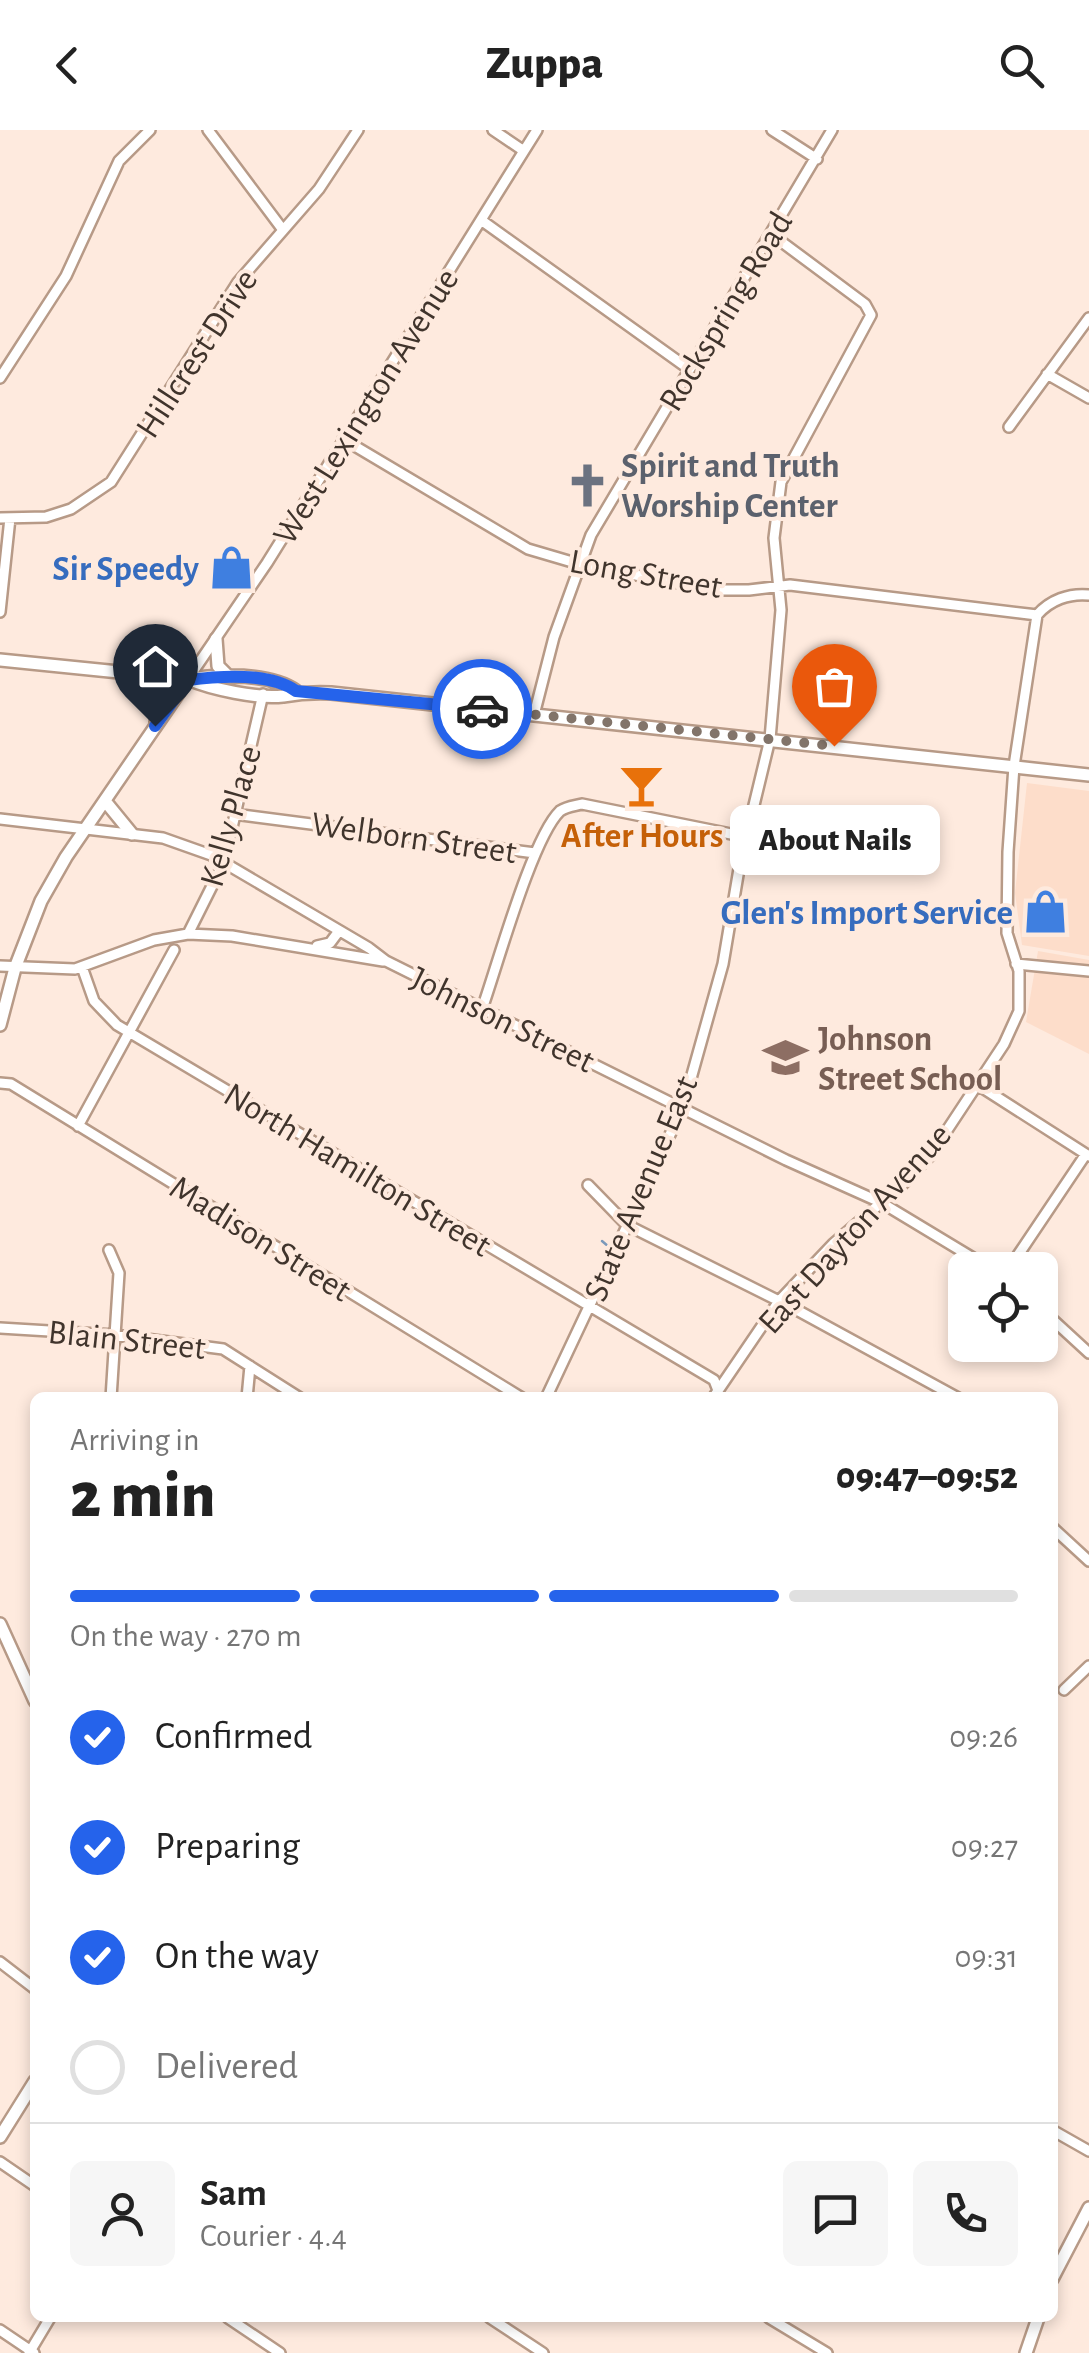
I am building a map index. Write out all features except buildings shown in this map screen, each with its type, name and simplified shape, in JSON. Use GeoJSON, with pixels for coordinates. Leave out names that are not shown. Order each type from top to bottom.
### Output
{"type":"FeatureCollection","features":[{"type":"Feature","properties":{"kind":"main road"},"geometry":{"type":"LineString","coordinates":[[216,639],[218,666],[229,678]]}},
{"type":"Feature","properties":{"kind":"main road"},"geometry":{"type":"LineString","coordinates":[[0,660],[188,680],[284,682],[296,691]]}},
{"type":"Feature","properties":{"kind":"main road"},"geometry":{"type":"LineString","coordinates":[[132,673],[158,698],[155,726]]}},
{"type":"Feature","properties":{"kind":"main road"},"geometry":{"type":"LineString","coordinates":[[188,680],[208,688],[282,696],[296,691],[1089,775]]}},
{"type":"Feature","properties":{"kind":"main road"},"geometry":{"type":"LineString","coordinates":[[0,1025],[15,968],[41,901],[188,680]]}},
{"type":"Feature","properties":{"kind":"main road"},"geometry":{"type":"LineString","coordinates":[[105,801],[132,834]]}},
{"type":"Feature","properties":{"kind":"main road"},"geometry":{"type":"LineString","coordinates":[[0,1624],[30,1690]]}},
{"type":"Feature","properties":{"kind":"main road"},"geometry":{"type":"LineString","coordinates":[[0,2137],[30,2089]]}},
{"type":"Feature","properties":{"kind":"main road"},"geometry":{"type":"LineString","coordinates":[[1058,2267],[1089,2208]]}},
{"type":"Feature","properties":{"kind":"main road"},"geometry":{"type":"LineString","coordinates":[[1026,2353],[1037,2322]]}},
{"type":"Feature","properties":{"kind":"street"},"geometry":{"type":"LineString","coordinates":[[0,378],[66,276],[119,161],[150,130]]}},
{"type":"Feature","properties":{"kind":"street"},"geometry":{"type":"LineString","coordinates":[[208,130],[283,230]]}},
{"type":"Feature","properties":{"kind":"street","name":"Hillcrest Drive"},"geometry":{"type":"LineString","coordinates":[[5,518],[46,517],[71,509],[111,482],[238,282],[319,188],[358,130]]}},
{"type":"Feature","properties":{"kind":"street"},"geometry":{"type":"LineString","coordinates":[[494,130],[524,151]]}},
{"type":"Feature","properties":{"kind":"street","name":"West Lexington Avenue"},"geometry":{"type":"LineString","coordinates":[[188,680],[537,130]]}},
{"type":"Feature","properties":{"kind":"street"},"geometry":{"type":"LineString","coordinates":[[772,130],[817,159]]}},
{"type":"Feature","properties":{"kind":"street","name":"Rockspring Road"},"geometry":{"type":"LineString","coordinates":[[534,715],[554,636],[579,564],[604,509],[832,130]]}},
{"type":"Feature","properties":{"kind":"street"},"geometry":{"type":"LineString","coordinates":[[482,220],[689,369]]}},
{"type":"Feature","properties":{"kind":"street","name":"State Avenue East"},"geometry":{"type":"LineString","coordinates":[[549,1392],[683,1107],[723,964],[746,837],[770,739],[781,610],[774,538],[781,482],[872,315],[866,304],[771,234]]}},
{"type":"Feature","properties":{"kind":"street"},"geometry":{"type":"LineString","coordinates":[[1009,427],[1089,318]]}},
{"type":"Feature","properties":{"kind":"street"},"geometry":{"type":"LineString","coordinates":[[1047,374],[1089,398]]}},
{"type":"Feature","properties":{"kind":"street","name":"Long Street"},"geometry":{"type":"LineString","coordinates":[[343,439],[528,549],[579,564],[713,590],[790,585],[1037,615]]}},
{"type":"Feature","properties":{"kind":"street"},"geometry":{"type":"LineString","coordinates":[[0,612],[5,518]]}},
{"type":"Feature","properties":{"kind":"street"},"geometry":{"type":"LineString","coordinates":[[1037,615],[1046,606],[1070,595],[1089,595]]}},
{"type":"Feature","properties":{"kind":"street","name":"East Dayton Avenue"},"geometry":{"type":"LineString","coordinates":[[719,1392],[779,1301],[833,1244],[930,1156],[1004,1044],[1019,1011],[1019,971],[1007,933],[1008,852],[1016,784],[1014,766],[1037,615]]}},
{"type":"Feature","properties":{"kind":"street","name":"Kelly Place"},"geometry":{"type":"LineString","coordinates":[[188,934],[224,862],[264,694]]}},
{"type":"Feature","properties":{"kind":"street","name":"Welborn Street"},"geometry":{"type":"LineString","coordinates":[[234,814],[535,853],[556,816],[565,807],[582,804],[746,837]]}},
{"type":"Feature","properties":{"kind":"street","name":"Johnson Street"},"geometry":{"type":"LineString","coordinates":[[0,819],[163,838],[224,862],[386,961],[882,1203],[963,1252]]}},
{"type":"Feature","properties":{"kind":"street"},"geometry":{"type":"LineString","coordinates":[[482,1009],[535,853]]}},
{"type":"Feature","properties":{"kind":"street"},"geometry":{"type":"LineString","coordinates":[[309,947],[330,943],[339,931]]}},
{"type":"Feature","properties":{"kind":"street"},"geometry":{"type":"LineString","coordinates":[[0,966],[82,967],[154,940],[188,934],[232,936],[386,961]]}},
{"type":"Feature","properties":{"kind":"street"},"geometry":{"type":"LineString","coordinates":[[78,1126],[174,950]]}},
{"type":"Feature","properties":{"kind":"street"},"geometry":{"type":"LineString","coordinates":[[1016,964],[1089,970]]}},
{"type":"Feature","properties":{"kind":"street","name":"North Hamilton Street"},"geometry":{"type":"LineString","coordinates":[[82,967],[94,1001],[129,1032],[714,1380],[716,1392]]}},
{"type":"Feature","properties":{"kind":"street","name":"Madison Street"},"geometry":{"type":"LineString","coordinates":[[0,1083],[11,1084],[512,1392]]}},
{"type":"Feature","properties":{"kind":"street"},"geometry":{"type":"LineString","coordinates":[[978,1084],[1087,1155],[1020,1252]]}},
{"type":"Feature","properties":{"kind":"street"},"geometry":{"type":"LineString","coordinates":[[588,1185],[627,1225],[947,1392]]}},
{"type":"Feature","properties":{"kind":"street"},"geometry":{"type":"LineString","coordinates":[[109,1250],[119,1274],[111,1392]]}},
{"type":"Feature","properties":{"kind":"street"},"geometry":{"type":"LineString","coordinates":[[1058,1324],[1089,1352]]}},
{"type":"Feature","properties":{"kind":"street","name":"Blain Street"},"geometry":{"type":"LineString","coordinates":[[0,1328],[115,1335],[222,1348],[291,1392]]}},
{"type":"Feature","properties":{"kind":"street"},"geometry":{"type":"LineString","coordinates":[[248,1392],[250,1366]]}},
{"type":"Feature","properties":{"kind":"street"},"geometry":{"type":"LineString","coordinates":[[1058,1533],[1089,1561]]}},
{"type":"Feature","properties":{"kind":"street"},"geometry":{"type":"LineString","coordinates":[[1064,1690],[1089,1666]]}},
{"type":"Feature","properties":{"kind":"street"},"geometry":{"type":"LineString","coordinates":[[0,1962],[30,1984]]}},
{"type":"Feature","properties":{"kind":"street"},"geometry":{"type":"LineString","coordinates":[[1058,2133],[1089,2151]]}},
{"type":"Feature","properties":{"kind":"street"},"geometry":{"type":"LineString","coordinates":[[0,2162],[30,2183]]}},
{"type":"Feature","properties":{"kind":"street"},"geometry":{"type":"LineString","coordinates":[[0,2330],[31,2352],[48,2322]]}},
{"type":"Feature","properties":{"kind":"street"},"geometry":{"type":"LineString","coordinates":[[234,2322],[280,2353]]}},
{"type":"Feature","properties":{"kind":"street"},"geometry":{"type":"LineString","coordinates":[[496,2322],[543,2353]]}},
{"type":"Feature","properties":{"kind":"street"},"geometry":{"type":"LineString","coordinates":[[775,2322],[826,2353]]}},
{"type":"Feature","properties":{"kind":"shaded area"},"geometry":{"type":"Polygon","coordinates":[[[1027,783],[1089,791],[1089,956],[1022,945],[1015,893],[1027,783]]]}},
{"type":"Feature","properties":{"kind":"shaded area"},"geometry":{"type":"Polygon","coordinates":[[[1038,951],[1089,960],[1089,1054],[1026,1022],[1038,951]]]}},
{"type":"Feature","properties":{"kind":"waterway"},"geometry":{"type":"LineString","coordinates":[[602,1241],[609,1247]]}},
{"type":"Feature","properties":{"kind":"way so far"},"geometry":{"type":"LineString","coordinates":[[482,709],[834,746]]}},
{"type":"Feature","properties":{"kind":"place","name":"Spirit and Truth Worship Center"},"geometry":{"type":"Point","coordinates":[588,485]}},
{"type":"Feature","properties":{"kind":"place","name":"Sir Speedy"},"geometry":{"type":"Point","coordinates":[232,568]}},
{"type":"Feature","properties":{"kind":"place","name":"About Nails"},"geometry":{"type":"Point","coordinates":[834,746]}},
{"type":"Feature","properties":{"kind":"place","name":"After Hours"},"geometry":{"type":"Point","coordinates":[642,785]}},
{"type":"Feature","properties":{"kind":"place","name":"Glen's Import Service"},"geometry":{"type":"Point","coordinates":[1046,912]}},
{"type":"Feature","properties":{"kind":"place","name":"Johnson Street School"},"geometry":{"type":"Point","coordinates":[785,1058]}},
{"type":"Feature","properties":{"kind":"route"},"geometry":{"type":"LineString","coordinates":[[155,726],[188,680],[214,676],[284,682],[296,691],[482,709]]}}]}
